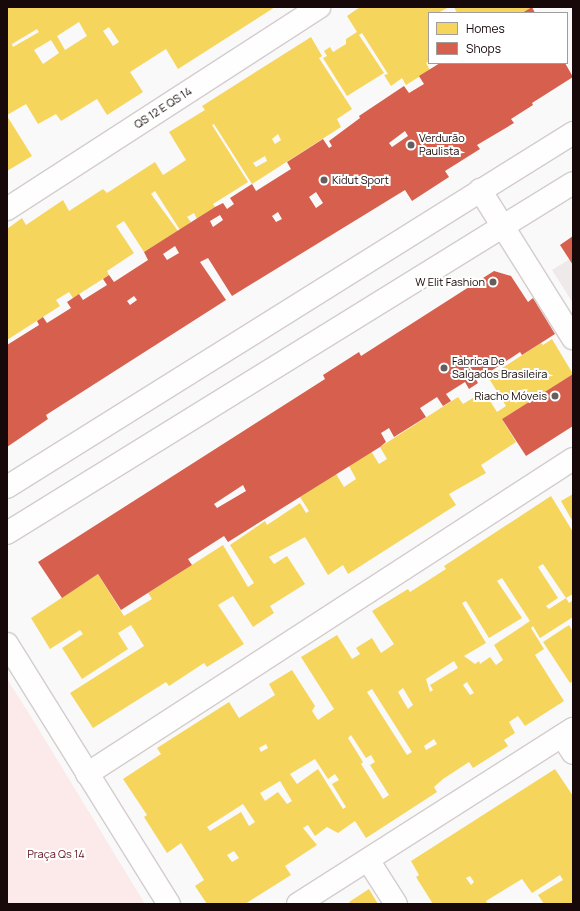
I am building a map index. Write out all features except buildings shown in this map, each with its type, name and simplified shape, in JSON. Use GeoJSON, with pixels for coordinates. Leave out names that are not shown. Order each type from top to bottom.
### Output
{"type":"FeatureCollection","features":[{"type":"Feature","properties":{"kind":"street","name":"QS 12 E QS 14"},"geometry":{"type":"LineString","coordinates":[[7,209],[319,7]]}},
{"type":"Feature","properties":{"kind":"street"},"geometry":{"type":"LineString","coordinates":[[7,487],[573,133]]}},
{"type":"Feature","properties":{"kind":"street"},"geometry":{"type":"LineString","coordinates":[[7,532],[573,183]]}},
{"type":"Feature","properties":{"kind":"street"},"geometry":{"type":"LineString","coordinates":[[480,190],[573,338]]}},
{"type":"Feature","properties":{"kind":"street"},"geometry":{"type":"LineString","coordinates":[[87,774],[573,459]]}},
{"type":"Feature","properties":{"kind":"street"},"geometry":{"type":"LineString","coordinates":[[7,644],[169,904]]}},
{"type":"Feature","properties":{"kind":"street"},"geometry":{"type":"LineString","coordinates":[[298,904],[569,739]]}},
{"type":"Feature","properties":{"kind":"street"},"geometry":{"type":"LineString","coordinates":[[368,860],[396,904]]}},
{"type":"Feature","properties":{"kind":"shaded area"},"geometry":{"type":"Polygon","coordinates":[[[573,257],[573,303],[552,270],[573,257]]]}},
{"type":"Feature","properties":{"kind":"green space","name":"Praça Qs 14"},"geometry":{"type":"Polygon","coordinates":[[[7,679],[33,720],[145,904],[7,904],[7,679]]]}},
{"type":"Feature","properties":{"kind":"place","name":"Verdurão Paulista"},"geometry":{"type":"Point","coordinates":[411,145]}},
{"type":"Feature","properties":{"kind":"place","name":"Kidut Sport"},"geometry":{"type":"Point","coordinates":[324,180]}},
{"type":"Feature","properties":{"kind":"place","name":"W Elit Fashion"},"geometry":{"type":"Point","coordinates":[493,282]}},
{"type":"Feature","properties":{"kind":"place","name":"Fabrica De Salgados Brasileira"},"geometry":{"type":"Point","coordinates":[444,368]}},
{"type":"Feature","properties":{"kind":"place","name":"Riacho Móveis"},"geometry":{"type":"Point","coordinates":[555,396]}}]}
